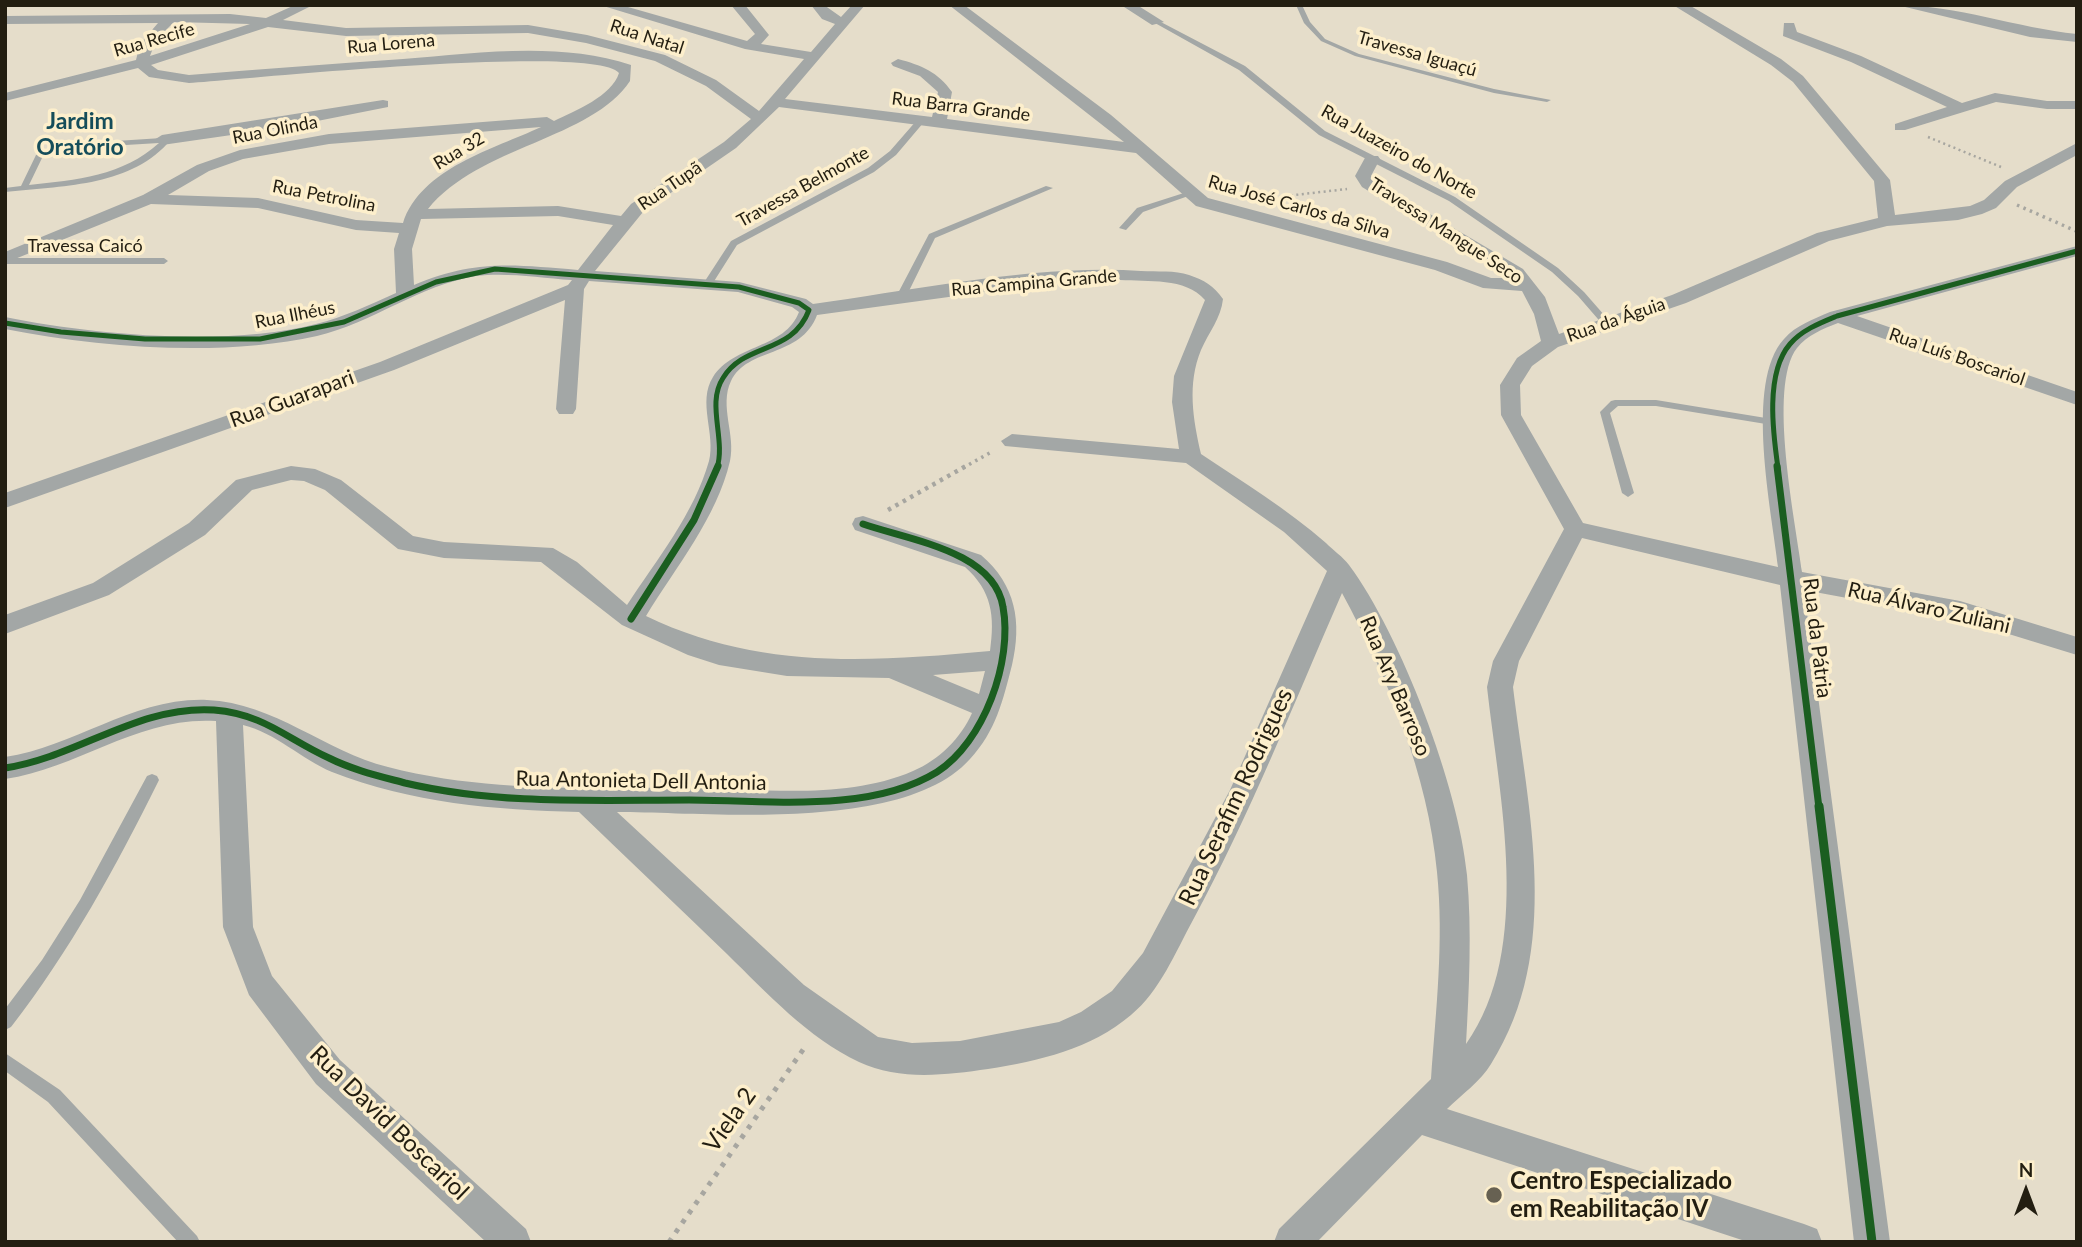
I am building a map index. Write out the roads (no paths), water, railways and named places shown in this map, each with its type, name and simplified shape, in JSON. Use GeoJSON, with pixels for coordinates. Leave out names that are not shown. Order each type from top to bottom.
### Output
{"type":"FeatureCollection","features":[{"type":"Feature","properties":{"kind":"street","name":"Rua Recife"},"geometry":{"type":"LineString","coordinates":[[5,97],[143,65],[270,23],[307,5]]}},
{"type":"Feature","properties":{"kind":"street"},"geometry":{"type":"LineString","coordinates":[[606,5],[750,46],[816,57]]}},
{"type":"Feature","properties":{"kind":"street"},"geometry":{"type":"LineString","coordinates":[[737,5],[750,17],[762,35],[750,46]]}},
{"type":"Feature","properties":{"kind":"street"},"geometry":{"type":"LineString","coordinates":[[817,5],[827,16],[844,23]]}},
{"type":"Feature","properties":{"kind":"street","name":"Rua Tupã"},"geometry":{"type":"LineString","coordinates":[[578,283],[623,222],[660,191],[730,145],[760,119],[859,5]]}},
{"type":"Feature","properties":{"kind":"street","name":"Rua José Carlos da Silva"},"geometry":{"type":"LineString","coordinates":[[955,5],[1143,149],[1190,194],[1217,207],[1323,232],[1401,257],[1441,266],[1489,284],[1527,283]]}},
{"type":"Feature","properties":{"kind":"street","name":"Rua Juazeiro do Norte"},"geometry":{"type":"LineString","coordinates":[[1127,5],[1157,22]]}},
{"type":"Feature","properties":{"kind":"street"},"geometry":{"type":"LineString","coordinates":[[1679,5],[1776,62],[1798,79],[1881,180],[1886,221]]}},
{"type":"Feature","properties":{"kind":"street"},"geometry":{"type":"LineString","coordinates":[[1903,5],[1924,7],[2030,33],[2077,38]]}},
{"type":"Feature","properties":{"kind":"street","name":"Rua Natal"},"geometry":{"type":"LineString","coordinates":[[5,20],[171,18],[270,23],[346,32],[528,29],[614,45],[684,69],[710,83],[760,119]]}},
{"type":"Feature","properties":{"kind":"street"},"geometry":{"type":"LineString","coordinates":[[143,65],[144,46],[171,18]]}},
{"type":"Feature","properties":{"kind":"street"},"geometry":{"type":"LineString","coordinates":[[614,45],[660,19]]}},
{"type":"Feature","properties":{"kind":"street"},"geometry":{"type":"LineString","coordinates":[[1789,26],[1788,33],[1833,47],[1910,87],[1959,107]]}},
{"type":"Feature","properties":{"kind":"street","name":"Rua Lorena"},"geometry":{"type":"LineString","coordinates":[[143,65],[154,74],[189,79],[467,58],[566,57],[599,60],[626,68],[626,76],[615,91],[573,120]]}},
{"type":"Feature","properties":{"kind":"street"},"geometry":{"type":"LineString","coordinates":[[898,63],[925,70],[939,82],[945,92],[938,124]]}},
{"type":"Feature","properties":{"kind":"street"},"geometry":{"type":"LineString","coordinates":[[1901,126],[1995,97],[2047,105],[2077,106]]}},
{"type":"Feature","properties":{"kind":"street","name":"Rua Barra Grande"},"geometry":{"type":"LineString","coordinates":[[775,102],[1143,149]]}},
{"type":"Feature","properties":{"kind":"street"},"geometry":{"type":"LineString","coordinates":[[162,140],[287,122],[383,104]]}},
{"type":"Feature","properties":{"kind":"street","name":"Rua Olinda"},"geometry":{"type":"LineString","coordinates":[[5,260],[149,199],[203,168],[240,155],[329,139],[573,120]]}},
{"type":"Feature","properties":{"kind":"street","name":"Rua 32"},"geometry":{"type":"LineString","coordinates":[[405,295],[400,271],[402,241],[435,188],[483,155],[573,120]]}},
{"type":"Feature","properties":{"kind":"street","name":"Rua da Águia"},"geometry":{"type":"LineString","coordinates":[[1575,529],[1511,415],[1510,385],[1524,362],[1551,342],[1679,299],[1823,237],[1886,221],[1958,215],[1990,204],[2024,177],[2077,148]]}},
{"type":"Feature","properties":{"kind":"street","name":"Travessa Mangue Seco"},"geometry":{"type":"LineString","coordinates":[[1371,159],[1363,176],[1365,181],[1517,273],[1527,283],[1544,312],[1551,342]]}},
{"type":"Feature","properties":{"kind":"street","name":"Rua Petrolina"},"geometry":{"type":"LineString","coordinates":[[149,199],[258,203],[356,225],[558,211],[623,222]]}},
{"type":"Feature","properties":{"kind":"street"},"geometry":{"type":"LineString","coordinates":[[2065,257],[2077,272]]}},
{"type":"Feature","properties":{"kind":"street","name":"Rua da Pátria"},"geometry":{"type":"LineString","coordinates":[[1872,1242],[1772,422],[1779,362],[1787,344],[1807,327],[1837,316],[2065,257]]}},
{"type":"Feature","properties":{"kind":"street","name":"Rua Ilhéus"},"geometry":{"type":"LineString","coordinates":[[5,323],[77,334],[150,339],[269,339],[344,322],[405,295],[473,270],[578,283],[708,284],[770,295],[799,303],[809,310]]}},
{"type":"Feature","properties":{"kind":"street","name":"Rua Campina Grande"},"geometry":{"type":"LineString","coordinates":[[809,310],[1051,278],[1120,275],[1170,277],[1204,288],[1214,299],[1213,310],[1192,348],[1180,390],[1181,415],[1191,457]]}},
{"type":"Feature","properties":{"kind":"street"},"geometry":{"type":"LineString","coordinates":[[566,410],[578,283]]}},
{"type":"Feature","properties":{"kind":"street","name":"Rua Guarapari"},"geometry":{"type":"LineString","coordinates":[[5,501],[398,361],[578,283]]}},
{"type":"Feature","properties":{"kind":"street"},"geometry":{"type":"LineString","coordinates":[[631,619],[693,516],[720,459],[722,437],[717,396],[721,381],[738,363],[800,333],[807,321],[809,310]]}},
{"type":"Feature","properties":{"kind":"street","name":"Rua Luís Boscariol"},"geometry":{"type":"LineString","coordinates":[[1837,316],[2077,399]]}},
{"type":"Feature","properties":{"kind":"street","name":"Rua Ary Barroso"},"geometry":{"type":"LineString","coordinates":[[1012,441],[1191,457],[1292,526],[1340,569],[1371,624],[1398,682],[1441,803],[1452,873],[1455,953],[1447,1089]]}},
{"type":"Feature","properties":{"kind":"street"},"geometry":{"type":"LineString","coordinates":[[5,625],[101,589],[197,529],[244,485],[291,473],[307,474],[333,485],[406,543],[444,550],[545,554],[559,561],[584,585],[631,619],[720,655],[788,664],[893,670],[1001,660]]}},
{"type":"Feature","properties":{"kind":"street","name":"Rua Antonieta Dell Antonia"},"geometry":{"type":"LineString","coordinates":[[5,768],[36,762],[149,716],[189,710],[229,713],[261,720],[331,760],[411,784],[496,796],[585,800],[824,800],[884,790],[924,778],[955,757],[978,734],[989,709],[1001,660],[1006,618],[1001,592],[987,570],[973,561],[933,545],[863,524]]}},
{"type":"Feature","properties":{"kind":"street"},"geometry":{"type":"LineString","coordinates":[[1292,1242],[1479,1054],[1505,1003],[1518,951],[1521,871],[1500,687],[1506,661],[1575,529]]}},
{"type":"Feature","properties":{"kind":"street","name":"Rua Álvaro Zuliani"},"geometry":{"type":"LineString","coordinates":[[1575,529],[1793,579],[1960,610],[2077,646]]}},
{"type":"Feature","properties":{"kind":"street","name":"Rua Serafim Rodrigues"},"geometry":{"type":"LineString","coordinates":[[585,800],[793,996],[823,1021],[873,1052],[916,1058],[972,1056],[1041,1045],[1093,1023],[1121,1004],[1142,982],[1208,868],[1340,569]]}},
{"type":"Feature","properties":{"kind":"street"},"geometry":{"type":"LineString","coordinates":[[893,670],[989,709]]}},
{"type":"Feature","properties":{"kind":"street","name":"Rua David Boscariol"},"geometry":{"type":"LineString","coordinates":[[229,713],[238,927],[260,985],[328,1072],[513,1242]]}},
{"type":"Feature","properties":{"kind":"street"},"geometry":{"type":"LineString","coordinates":[[1419,1117],[1804,1242]]}},
{"type":"Feature","properties":{"kind":"lane","name":"Travessa Iguaçú"},"geometry":{"type":"LineString","coordinates":[[1299,5],[1307,23],[1323,40],[1357,55],[1494,91],[1547,100]]}},
{"type":"Feature","properties":{"kind":"lane","name":"Rua Juazeiro do Norte"},"geometry":{"type":"LineString","coordinates":[[1157,22],[1242,68],[1322,133],[1371,159],[1418,179],[1534,254],[1581,294],[1607,324]]}},
{"type":"Feature","properties":{"kind":"lane","name":"Travessa Belmonte"},"geometry":{"type":"LineString","coordinates":[[708,284],[734,243],[871,170],[893,153],[920,122]]}},
{"type":"Feature","properties":{"kind":"lane"},"geometry":{"type":"LineString","coordinates":[[5,190],[24,187],[128,169],[152,157],[163,144],[162,140],[57,147],[39,156],[24,187]]}},
{"type":"Feature","properties":{"kind":"lane"},"geometry":{"type":"LineString","coordinates":[[901,297],[932,236],[1049,188]]}},
{"type":"Feature","properties":{"kind":"lane"},"geometry":{"type":"LineString","coordinates":[[1123,228],[1140,210],[1190,194]]}},
{"type":"Feature","properties":{"kind":"lane","name":"Travessa Caicó"},"geometry":{"type":"LineString","coordinates":[[5,260],[164,261]]}},
{"type":"Feature","properties":{"kind":"lane"},"geometry":{"type":"LineString","coordinates":[[1628,493],[1605,412],[1615,403],[1656,403],[1772,422]]}},
{"type":"Feature","properties":{"kind":"lane"},"geometry":{"type":"LineString","coordinates":[[5,1023],[42,977],[103,876],[152,780]]}},
{"type":"Feature","properties":{"kind":"lane"},"geometry":{"type":"LineString","coordinates":[[5,1061],[54,1096],[191,1242]]}},
{"type":"Feature","properties":{"kind":"place","name":"Centro Especializado em Reabilitação IV"},"geometry":{"type":"Point","coordinates":[1494,1195]}},
{"type":"Feature","properties":{"kind":"district","name":"Jardim Oratório"},"geometry":{"type":"Point","coordinates":[80,135]}}]}
